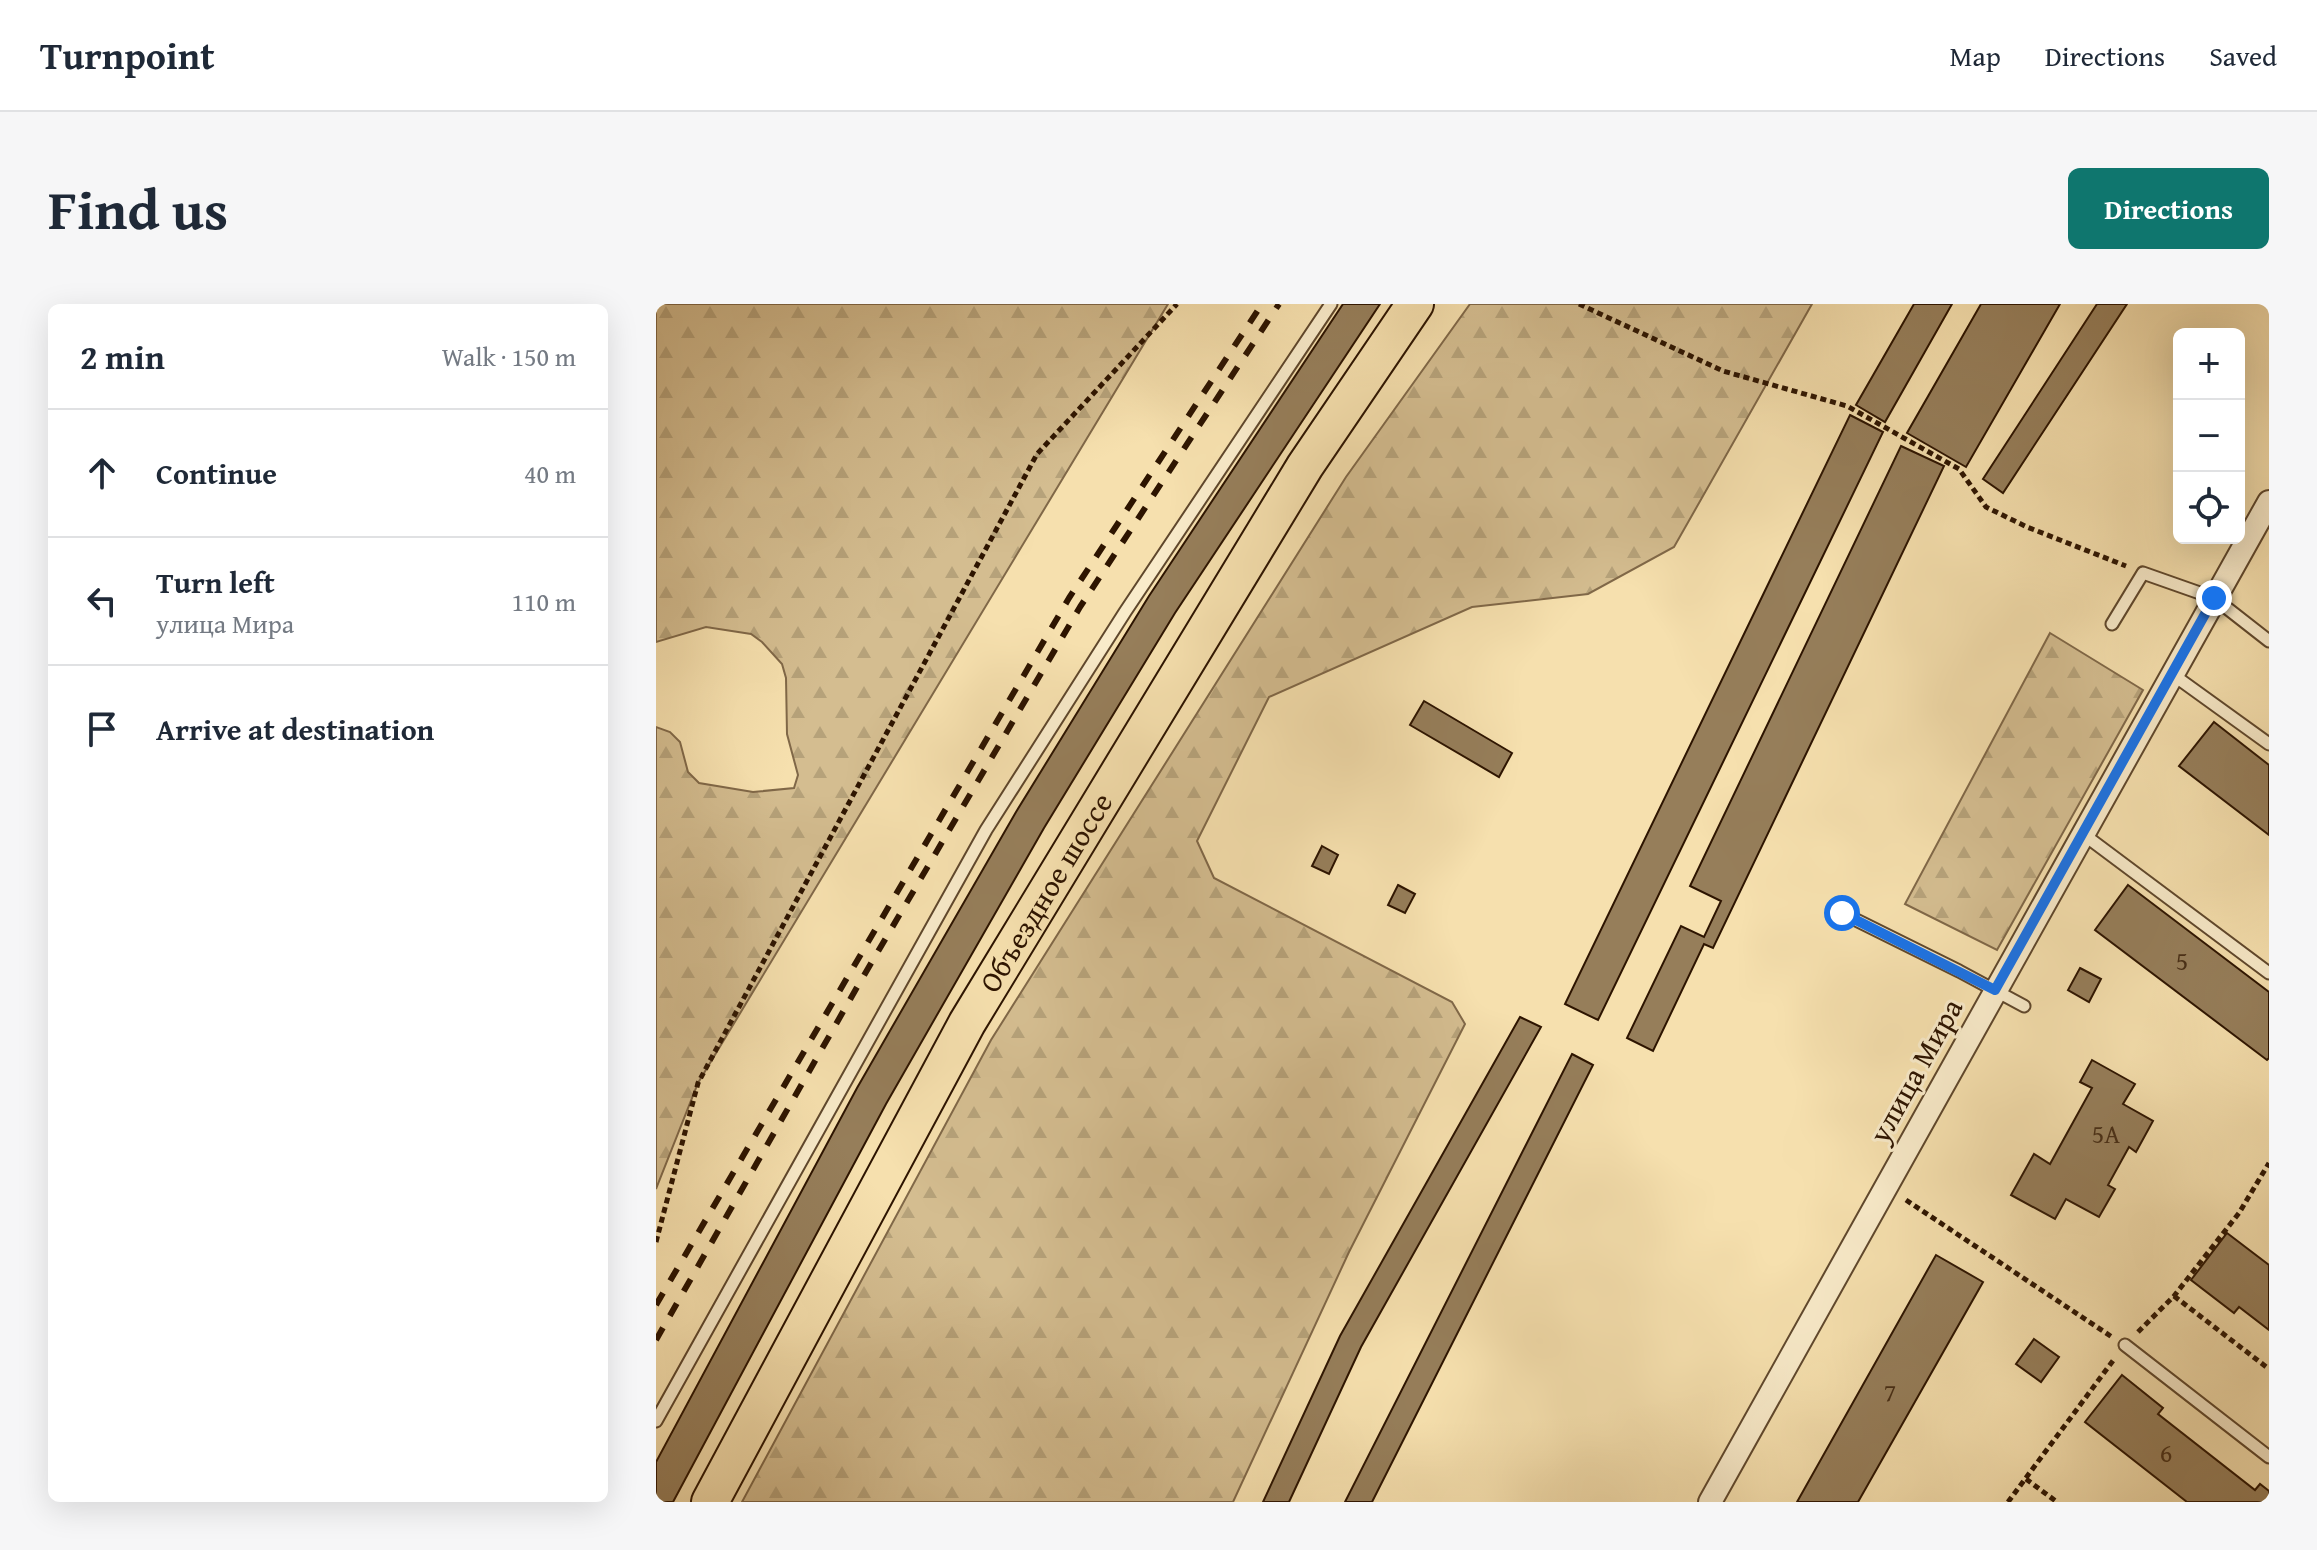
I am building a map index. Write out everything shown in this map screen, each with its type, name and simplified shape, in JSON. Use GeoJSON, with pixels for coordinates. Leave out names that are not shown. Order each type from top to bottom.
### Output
{"type":"FeatureCollection","features":[{"type":"Feature","properties":{"kind":"main road","name":"Объездное шоссе"},"geometry":{"type":"LineString","coordinates":[[710,1502],[967,1023],[1305,466],[1415,304]]}},
{"type":"Feature","properties":{"kind":"street","name":"улица Мира"},"geometry":{"type":"LineString","coordinates":[[1710,1502],[2269,502]]}},
{"type":"Feature","properties":{"kind":"lane"},"geometry":{"type":"LineString","coordinates":[[656,1421],[986,830],[1125,612],[1331,304]]}},
{"type":"Feature","properties":{"kind":"lane"},"geometry":{"type":"LineString","coordinates":[[2112,624],[2143,573],[2214,598],[2269,641]]}},
{"type":"Feature","properties":{"kind":"lane"},"geometry":{"type":"LineString","coordinates":[[2172,673],[2269,744]]}},
{"type":"Feature","properties":{"kind":"lane"},"geometry":{"type":"LineString","coordinates":[[2083,833],[2269,973]]}},
{"type":"Feature","properties":{"kind":"lane"},"geometry":{"type":"LineString","coordinates":[[1842,913],[2024,1006]]}},
{"type":"Feature","properties":{"kind":"lane"},"geometry":{"type":"LineString","coordinates":[[2125,1345],[2269,1457]]}},
{"type":"Feature","properties":{"kind":"path"},"geometry":{"type":"LineString","coordinates":[[656,1242],[698,1083],[1037,454],[1177,304]]}},
{"type":"Feature","properties":{"kind":"path"},"geometry":{"type":"LineString","coordinates":[[1579,304],[1723,371],[1847,406],[1959,469],[1986,507],[2027,527],[2143,573]]}},
{"type":"Feature","properties":{"kind":"path"},"geometry":{"type":"LineString","coordinates":[[1906,1200],[2125,1345]]}},
{"type":"Feature","properties":{"kind":"path"},"geometry":{"type":"LineString","coordinates":[[2174,1296],[2269,1369]]}},
{"type":"Feature","properties":{"kind":"path"},"geometry":{"type":"LineString","coordinates":[[2026,1478],[2057,1502]]}},
{"type":"Feature","properties":{"kind":"green space"},"geometry":{"type":"Polygon","coordinates":[[[656,304],[1168,304],[698,1083],[656,1189],[656,727],[670,732],[680,742],[688,772],[699,783],[753,792],[794,788],[798,775],[787,734],[786,678],[782,664],[762,642],[751,634],[706,627],[656,642],[656,304]]]}},
{"type":"Feature","properties":{"kind":"green space"},"geometry":{"type":"Polygon","coordinates":[[[1470,304],[1812,304],[1674,547],[1588,594],[1472,607],[1269,697],[1197,841],[1214,878],[1452,1002],[1465,1024],[1349,1252],[1233,1502],[742,1502],[991,1040],[1346,477],[1470,304]]]}},
{"type":"Feature","properties":{"kind":"green space"},"geometry":{"type":"Polygon","coordinates":[[[2050,633],[2143,690],[1997,950],[1905,904],[2050,633]]]}},
{"type":"Feature","properties":{"kind":"building"},"geometry":{"type":"Polygon","coordinates":[[[1343,304],[1380,304],[1175,613],[1044,828],[886,1104],[673,1502],[656,1502],[656,1462],[857,1088],[1016,812],[1149,596],[1343,304]]]}},
{"type":"Feature","properties":{"kind":"building"},"geometry":{"type":"Polygon","coordinates":[[[1914,304],[1952,304],[1885,422],[1856,405],[1914,304]]]}},
{"type":"Feature","properties":{"kind":"building"},"geometry":{"type":"Polygon","coordinates":[[[1981,304],[2060,304],[1966,467],[1907,433],[1981,304]]]}},
{"type":"Feature","properties":{"kind":"building"},"geometry":{"type":"Polygon","coordinates":[[[2097,304],[2127,304],[2003,493],[1983,479],[2097,304]]]}},
{"type":"Feature","properties":{"kind":"building"},"geometry":{"type":"Polygon","coordinates":[[[1850,415],[1883,432],[1598,1020],[1565,1004],[1850,415]]]}},
{"type":"Feature","properties":{"kind":"building"},"geometry":{"type":"Polygon","coordinates":[[[1901,446],[1944,466],[1713,948],[1704,944],[1653,1051],[1627,1038],[1681,926],[1704,937],[1721,901],[1690,886],[1901,446]]]}},
{"type":"Feature","properties":{"kind":"building"},"geometry":{"type":"Polygon","coordinates":[[[1424,701],[1512,753],[1499,777],[1410,725],[1424,701]]]}},
{"type":"Feature","properties":{"kind":"building"},"geometry":{"type":"Polygon","coordinates":[[[2214,722],[2269,765],[2269,835],[2179,766],[2214,722]]]}},
{"type":"Feature","properties":{"kind":"building"},"geometry":{"type":"Polygon","coordinates":[[[1322,846],[1338,855],[1329,874],[1312,866],[1322,846]]]}},
{"type":"Feature","properties":{"kind":"building"},"geometry":{"type":"Polygon","coordinates":[[[1398,885],[1415,894],[1405,913],[1388,905],[1398,885]]]}},
{"type":"Feature","properties":{"kind":"building"},"geometry":{"type":"Polygon","coordinates":[[[2128,885],[2269,992],[2267,1060],[2095,930],[2128,885]]]}},
{"type":"Feature","properties":{"kind":"building"},"geometry":{"type":"Polygon","coordinates":[[[2080,968],[2101,979],[2089,1002],[2068,990],[2080,968]]]}},
{"type":"Feature","properties":{"kind":"building"},"geometry":{"type":"Polygon","coordinates":[[[1520,1017],[1541,1027],[1361,1347],[1289,1502],[1263,1502],[1340,1336],[1520,1017]]]}},
{"type":"Feature","properties":{"kind":"building"},"geometry":{"type":"Polygon","coordinates":[[[1572,1054],[1593,1065],[1372,1502],[1345,1502],[1572,1054]]]}},
{"type":"Feature","properties":{"kind":"building"},"geometry":{"type":"Polygon","coordinates":[[[2092,1060],[2135,1084],[2123,1104],[2153,1121],[2136,1152],[2129,1147],[2108,1185],[2115,1189],[2099,1217],[2066,1199],[2055,1219],[2011,1195],[2034,1154],[2050,1164],[2092,1088],[2080,1082],[2092,1060]]]}},
{"type":"Feature","properties":{"kind":"building"},"geometry":{"type":"Polygon","coordinates":[[[2227,1233],[2269,1265],[2269,1330],[2239,1307],[2234,1313],[2191,1280],[2227,1233]]]}},
{"type":"Feature","properties":{"kind":"building"},"geometry":{"type":"Polygon","coordinates":[[[1936,1255],[1983,1282],[1858,1502],[1797,1502],[1936,1255]]]}},
{"type":"Feature","properties":{"kind":"building"},"geometry":{"type":"Polygon","coordinates":[[[2034,1339],[2059,1357],[2041,1382],[2016,1364],[2034,1339]]]}},
{"type":"Feature","properties":{"kind":"building"},"geometry":{"type":"Polygon","coordinates":[[[2122,1375],[2163,1408],[2158,1414],[2255,1490],[2260,1484],[2269,1491],[2269,1502],[2187,1502],[2085,1422],[2122,1375]]]}},
{"type":"Feature","properties":{"kind":"railway"},"geometry":{"type":"LineString","coordinates":[[656,1305],[1069,598],[1262,304]]}},
{"type":"Feature","properties":{"kind":"railway"},"geometry":{"type":"LineString","coordinates":[[656,1340],[856,989],[1080,607],[1279,304]]}},
{"type":"Feature","properties":{"kind":"route"},"geometry":{"type":"LineString","coordinates":[[1842,913],[1995,990],[2214,598]]}}]}
